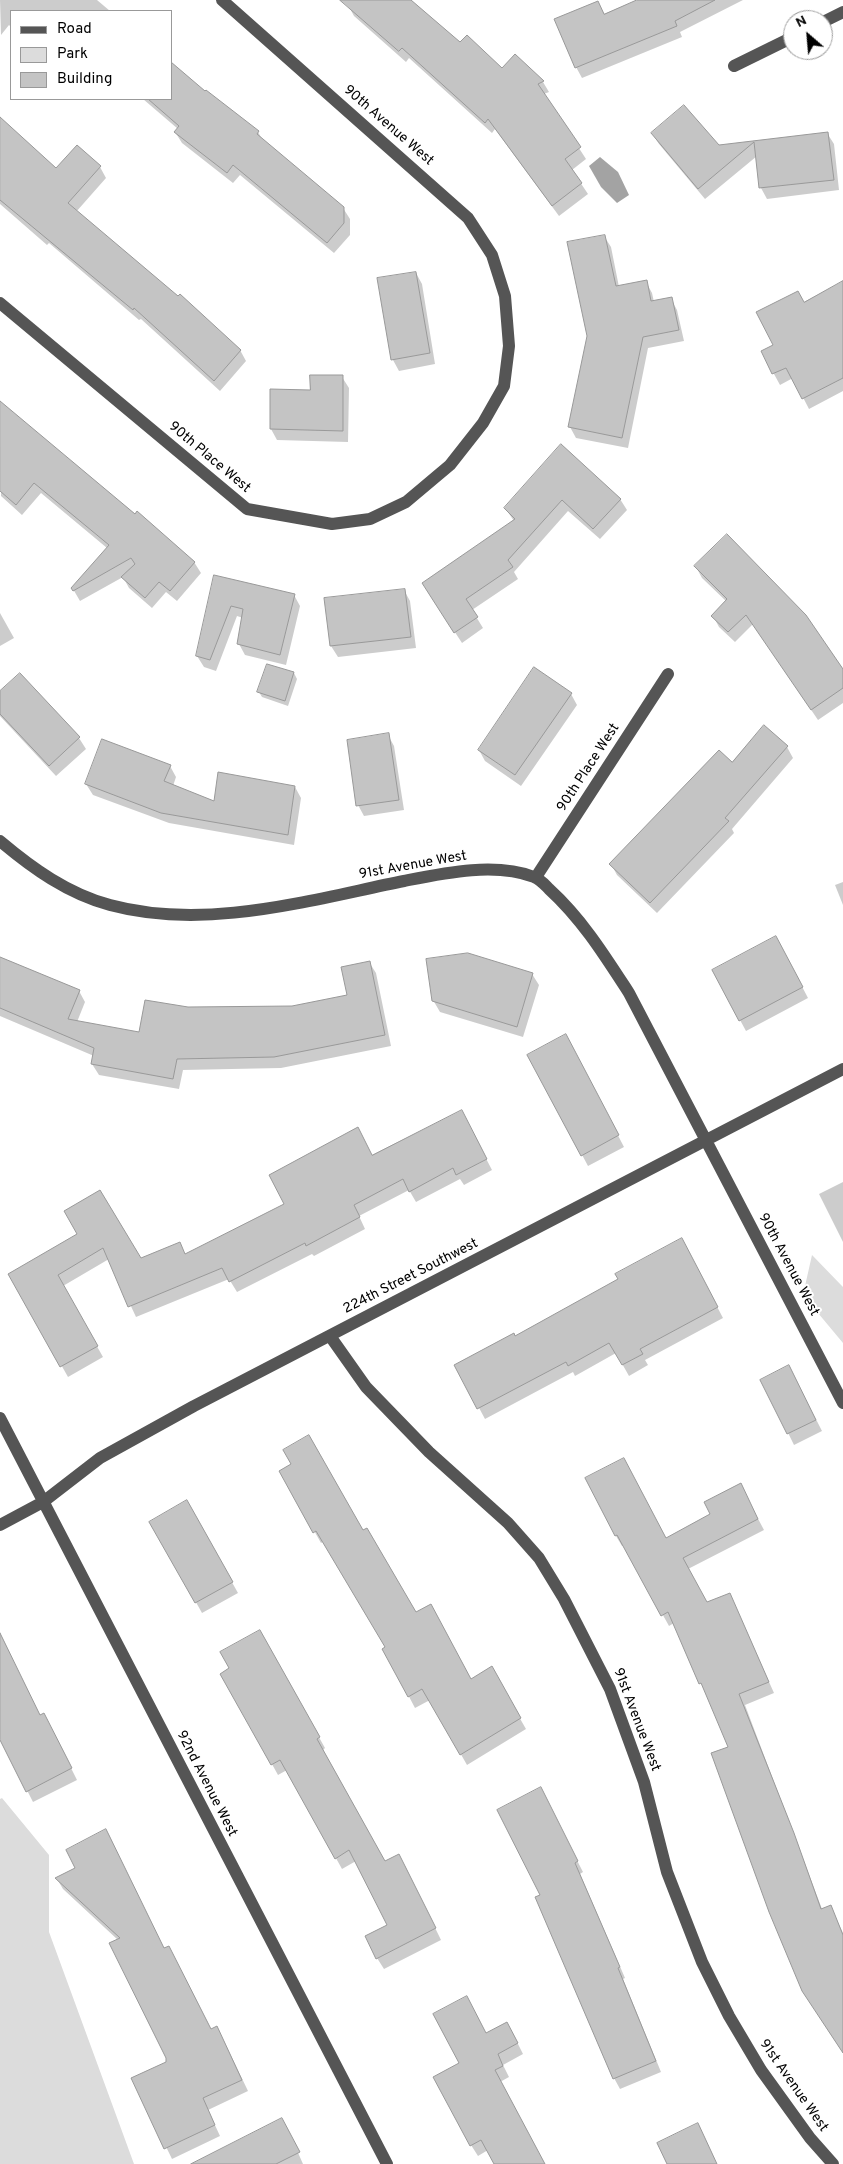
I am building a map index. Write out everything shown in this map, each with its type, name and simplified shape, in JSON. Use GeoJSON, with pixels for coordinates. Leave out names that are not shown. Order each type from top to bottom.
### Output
{"type":"FeatureCollection","features":[{"type":"Feature","properties":{"kind":"street","name":"90th Avenue West"},"geometry":{"type":"LineString","coordinates":[[222,0],[468,218],[492,255],[505,296]]}},
{"type":"Feature","properties":{"kind":"street"},"geometry":{"type":"LineString","coordinates":[[734,66],[783,42]]}},
{"type":"Feature","properties":{"kind":"street","name":"90th Place West"},"geometry":{"type":"LineString","coordinates":[[0,303],[247,509],[332,524],[370,518],[406,502],[450,465],[483,423],[504,386],[509,346],[505,296]]}},
{"type":"Feature","properties":{"kind":"street","name":"90th Place West"},"geometry":{"type":"LineString","coordinates":[[536,877],[668,674]]}},
{"type":"Feature","properties":{"kind":"street","name":"91st Avenue West"},"geometry":{"type":"LineString","coordinates":[[0,841],[31,867],[69,889],[108,905],[149,914],[230,914],[444,874],[492,869],[536,877]]}},
{"type":"Feature","properties":{"kind":"street"},"geometry":{"type":"LineString","coordinates":[[536,877],[567,906],[591,936],[629,993],[706,1140]]}},
{"type":"Feature","properties":{"kind":"street","name":"224th Street Southwest"},"geometry":{"type":"LineString","coordinates":[[0,1525],[43,1502],[100,1458],[194,1406],[843,1069]]}},
{"type":"Feature","properties":{"kind":"street","name":"90th Avenue West"},"geometry":{"type":"LineString","coordinates":[[706,1140],[843,1402]]}},
{"type":"Feature","properties":{"kind":"street","name":"91st Avenue West"},"geometry":{"type":"LineString","coordinates":[[330,1336],[366,1387],[428,1452],[508,1523],[539,1558],[559,1591],[610,1689],[644,1782],[667,1872],[706,1970],[729,2016],[761,2070],[810,2138],[833,2164]]}},
{"type":"Feature","properties":{"kind":"street","name":"92nd Avenue West"},"geometry":{"type":"LineString","coordinates":[[0,1418],[387,2164]]}},
{"type":"Feature","properties":{"kind":"green space"},"geometry":{"type":"Polygon","coordinates":[[[812,1255],[843,1287],[843,1343],[803,1295],[812,1255]]]}},
{"type":"Feature","properties":{"kind":"green space"},"geometry":{"type":"Polygon","coordinates":[[[2,1798],[49,1855],[49,1932],[134,2164],[0,2164],[0,1799],[2,1798]]]}},
{"type":"Feature","properties":{"kind":"shaded area"},"geometry":{"type":"Polygon","coordinates":[[[600,157],[618,172],[629,195],[617,203],[601,187],[589,166],[600,157]]]}},
{"type":"Feature","properties":{"kind":"building"},"geometry":{"type":"Polygon","coordinates":[[[340,0],[411,0],[460,42],[467,35],[502,68],[515,54],[544,81],[538,84],[581,147],[565,159],[582,183],[552,206],[488,119],[485,123],[402,48],[399,51],[340,0]]]}},
{"type":"Feature","properties":{"kind":"building"},"geometry":{"type":"Polygon","coordinates":[[[637,0],[715,0],[675,21],[677,26],[575,68],[554,19],[598,1],[604,14],[637,0]]]}},
{"type":"Feature","properties":{"kind":"building"},"geometry":{"type":"Polygon","coordinates":[[[172,63],[205,91],[259,131],[257,134],[344,207],[344,223],[327,243],[233,165],[227,173],[174,132],[179,126],[149,100],[172,100],[172,63]]]}},
{"type":"Feature","properties":{"kind":"building"},"geometry":{"type":"Polygon","coordinates":[[[684,105],[719,145],[828,132],[834,180],[759,188],[754,142],[698,189],[651,133],[684,105]]]}},
{"type":"Feature","properties":{"kind":"building"},"geometry":{"type":"Polygon","coordinates":[[[0,117],[56,168],[77,145],[101,166],[68,203],[178,296],[180,294],[241,350],[214,381],[134,308],[133,310],[0,200],[0,117]]]}},
{"type":"Feature","properties":{"kind":"building"},"geometry":{"type":"Polygon","coordinates":[[[605,235],[616,286],[647,280],[651,301],[672,297],[679,330],[643,337],[622,438],[568,427],[587,336],[567,242],[605,235]]]}},
{"type":"Feature","properties":{"kind":"building"},"geometry":{"type":"Polygon","coordinates":[[[416,272],[430,353],[391,360],[377,278],[416,272]]]}},
{"type":"Feature","properties":{"kind":"building"},"geometry":{"type":"Polygon","coordinates":[[[843,281],[843,378],[802,399],[786,368],[772,374],[761,351],[773,345],[756,312],[798,291],[804,302],[843,281]]]}},
{"type":"Feature","properties":{"kind":"building"},"geometry":{"type":"Polygon","coordinates":[[[310,375],[343,375],[343,431],[270,429],[270,389],[310,390],[310,375]]]}},
{"type":"Feature","properties":{"kind":"building"},"geometry":{"type":"Polygon","coordinates":[[[0,401],[135,514],[137,511],[195,562],[170,591],[159,582],[145,598],[121,577],[135,564],[131,558],[73,591],[71,588],[109,545],[34,483],[16,505],[0,491],[0,401]]]}},
{"type":"Feature","properties":{"kind":"building"},"geometry":{"type":"Polygon","coordinates":[[[561,444],[621,499],[593,529],[562,500],[508,560],[513,567],[466,599],[478,617],[454,633],[422,583],[515,519],[504,508],[561,444]]]}},
{"type":"Feature","properties":{"kind":"building"},"geometry":{"type":"Polygon","coordinates":[[[727,534],[806,615],[843,669],[843,688],[811,710],[746,615],[728,632],[711,616],[727,599],[694,566],[727,534]]]}},
{"type":"Feature","properties":{"kind":"building"},"geometry":{"type":"Polygon","coordinates":[[[214,575],[295,594],[280,655],[237,644],[243,609],[231,606],[210,660],[196,656],[214,575]]]}},
{"type":"Feature","properties":{"kind":"building"},"geometry":{"type":"Polygon","coordinates":[[[405,589],[411,637],[330,646],[324,598],[405,589]]]}},
{"type":"Feature","properties":{"kind":"building"},"geometry":{"type":"Polygon","coordinates":[[[267,664],[294,672],[285,701],[257,692],[267,664]]]}},
{"type":"Feature","properties":{"kind":"building"},"geometry":{"type":"Polygon","coordinates":[[[534,667],[572,693],[515,775],[478,750],[534,667]]]}},
{"type":"Feature","properties":{"kind":"building"},"geometry":{"type":"Polygon","coordinates":[[[20,673],[80,737],[49,766],[0,714],[0,691],[20,673]]]}},
{"type":"Feature","properties":{"kind":"building"},"geometry":{"type":"Polygon","coordinates":[[[764,725],[788,746],[725,818],[729,821],[650,903],[609,864],[719,750],[732,762],[764,725]]]}},
{"type":"Feature","properties":{"kind":"building"},"geometry":{"type":"Polygon","coordinates":[[[389,733],[399,800],[356,806],[347,740],[389,733]]]}},
{"type":"Feature","properties":{"kind":"building"},"geometry":{"type":"Polygon","coordinates":[[[102,739],[171,765],[164,781],[214,801],[218,772],[295,786],[288,835],[161,813],[85,784],[102,739]]]}},
{"type":"Feature","properties":{"kind":"building"},"geometry":{"type":"Polygon","coordinates":[[[776,936],[803,987],[739,1021],[712,970],[776,936]]]}},
{"type":"Feature","properties":{"kind":"building"},"geometry":{"type":"Polygon","coordinates":[[[468,953],[533,973],[517,1027],[432,1001],[426,959],[468,953]]]}},
{"type":"Feature","properties":{"kind":"building"},"geometry":{"type":"Polygon","coordinates":[[[0,957],[80,990],[68,1019],[139,1032],[145,1000],[188,1007],[292,1006],[347,995],[341,967],[370,961],[385,1035],[274,1057],[177,1059],[173,1079],[91,1064],[94,1048],[0,1008],[0,957]]]}},
{"type":"Feature","properties":{"kind":"building"},"geometry":{"type":"Polygon","coordinates":[[[566,1034],[619,1135],[581,1156],[527,1055],[566,1034]]]}},
{"type":"Feature","properties":{"kind":"building"},"geometry":{"type":"Polygon","coordinates":[[[462,1110],[487,1159],[456,1175],[453,1168],[409,1192],[403,1179],[354,1205],[360,1217],[306,1246],[305,1243],[229,1282],[222,1268],[128,1307],[103,1248],[58,1275],[98,1346],[60,1367],[8,1274],[77,1234],[64,1211],[100,1190],[141,1258],[180,1242],[185,1254],[284,1204],[269,1175],[358,1127],[372,1155],[462,1110]]]}},
{"type":"Feature","properties":{"kind":"building"},"geometry":{"type":"Polygon","coordinates":[[[682,1238],[718,1307],[640,1349],[643,1354],[622,1365],[609,1343],[568,1366],[566,1362],[477,1409],[454,1365],[514,1333],[515,1336],[618,1279],[615,1274],[682,1238]]]}},
{"type":"Feature","properties":{"kind":"building"},"geometry":{"type":"Polygon","coordinates":[[[789,1365],[816,1420],[787,1434],[760,1380],[789,1365]]]}},
{"type":"Feature","properties":{"kind":"building"},"geometry":{"type":"Polygon","coordinates":[[[309,1435],[363,1530],[367,1528],[416,1612],[431,1604],[471,1679],[492,1666],[521,1718],[460,1755],[422,1689],[408,1697],[382,1649],[385,1647],[316,1531],[313,1533],[279,1471],[291,1464],[283,1450],[309,1435]]]}},
{"type":"Feature","properties":{"kind":"building"},"geometry":{"type":"Polygon","coordinates":[[[624,1458],[666,1538],[710,1514],[704,1502],[741,1483],[758,1519],[683,1558],[707,1602],[730,1593],[769,1682],[739,1694],[794,1833],[821,1909],[831,1905],[843,1935],[843,2053],[802,1991],[769,1912],[711,1753],[728,1747],[701,1683],[699,1684],[668,1612],[661,1616],[617,1535],[615,1536],[585,1478],[624,1458]]]}},
{"type":"Feature","properties":{"kind":"building"},"geometry":{"type":"Polygon","coordinates":[[[187,1500],[233,1582],[195,1603],[149,1522],[187,1500]]]}},
{"type":"Feature","properties":{"kind":"building"},"geometry":{"type":"Polygon","coordinates":[[[260,1630],[320,1737],[317,1739],[385,1861],[399,1854],[436,1928],[376,1959],[365,1936],[387,1925],[349,1850],[335,1859],[280,1760],[271,1765],[220,1674],[229,1668],[220,1652],[260,1630]]]}},
{"type":"Feature","properties":{"kind":"building"},"geometry":{"type":"Polygon","coordinates":[[[0,1633],[40,1715],[44,1713],[72,1768],[26,1792],[0,1740],[0,1633]]]}},
{"type":"Feature","properties":{"kind":"building"},"geometry":{"type":"Polygon","coordinates":[[[541,1787],[578,1861],[575,1863],[620,1967],[618,1968],[656,2061],[613,2079],[535,1897],[540,1895],[497,1810],[541,1787]]]}},
{"type":"Feature","properties":{"kind":"building"},"geometry":{"type":"Polygon","coordinates":[[[106,1829],[164,1948],[169,1946],[211,2029],[217,2026],[242,2080],[203,2098],[215,2125],[164,2149],[131,2078],[166,2062],[166,2058],[109,1943],[120,1938],[55,1878],[75,1868],[66,1850],[106,1829]]]}},
{"type":"Feature","properties":{"kind":"building"},"geometry":{"type":"Polygon","coordinates":[[[467,1996],[486,2033],[507,2022],[518,2043],[498,2054],[503,2066],[495,2070],[545,2164],[494,2164],[481,2140],[470,2146],[433,2077],[459,2063],[433,2014],[467,1996]]]}},
{"type":"Feature","properties":{"kind":"building"},"geometry":{"type":"Polygon","coordinates":[[[282,2118],[300,2152],[276,2164],[191,2164],[282,2118]]]}},
{"type":"Feature","properties":{"kind":"building"},"geometry":{"type":"Polygon","coordinates":[[[698,2123],[717,2164],[667,2164],[657,2143],[698,2123]]]}}]}
